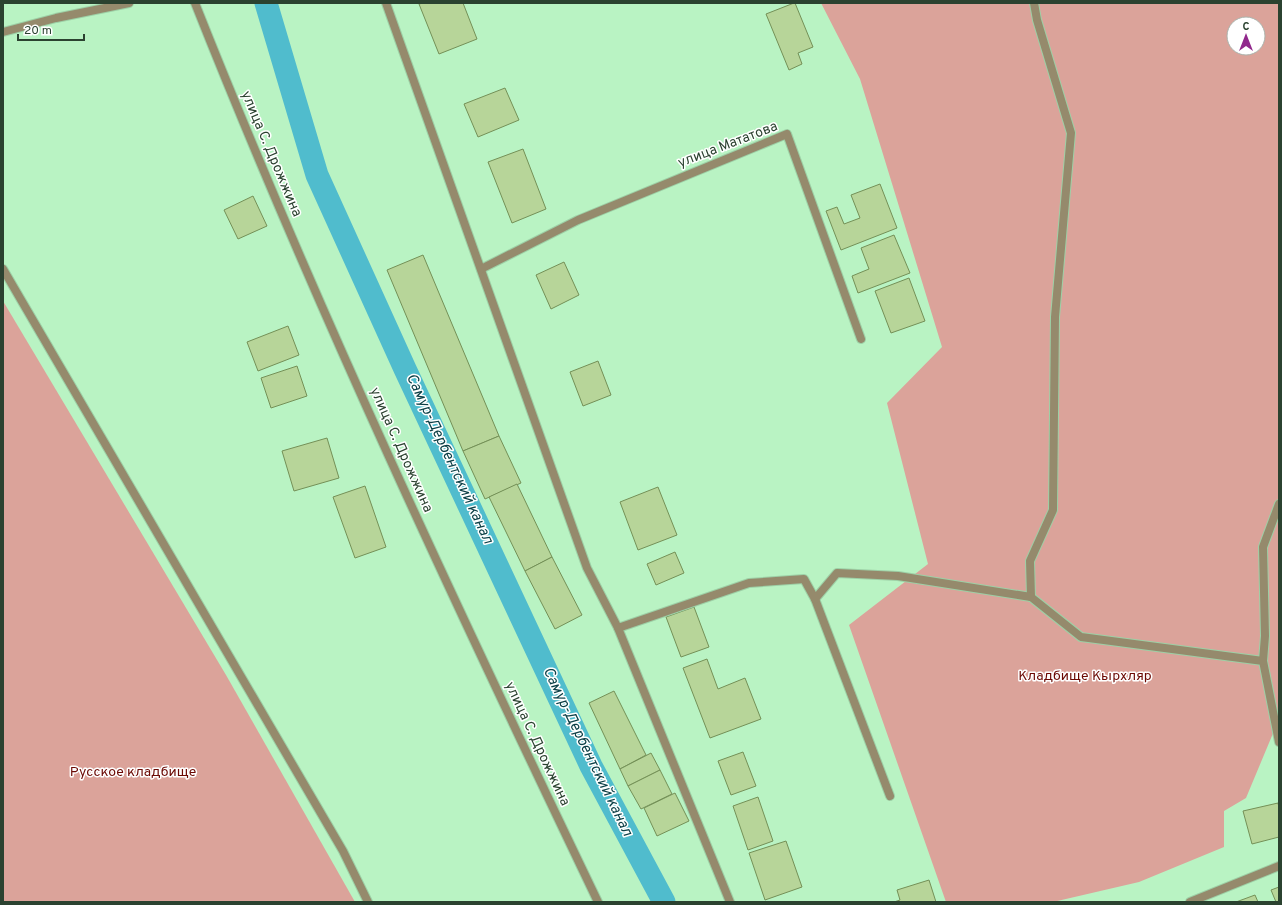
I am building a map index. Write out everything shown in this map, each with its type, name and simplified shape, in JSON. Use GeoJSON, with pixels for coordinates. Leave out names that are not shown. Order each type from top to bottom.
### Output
{"type":"FeatureCollection","features":[{"type":"Feature","properties":{"kind":"street"},"geometry":{"type":"LineString","coordinates":[[3,32],[56,18],[129,3]]}},
{"type":"Feature","properties":{"kind":"street","name":"улица С. Дрожжина"},"geometry":{"type":"LineString","coordinates":[[195,3],[273,196],[404,490],[598,902]]}},
{"type":"Feature","properties":{"kind":"street"},"geometry":{"type":"LineString","coordinates":[[386,3],[587,568],[618,628],[730,902]]}},
{"type":"Feature","properties":{"kind":"street"},"geometry":{"type":"LineString","coordinates":[[1031,597],[1030,561],[1052,510],[1055,317],[1071,133],[1037,20],[1034,3]]}},
{"type":"Feature","properties":{"kind":"street","name":"улица Мататова"},"geometry":{"type":"LineString","coordinates":[[481,269],[578,220],[787,134],[862,340]]}},
{"type":"Feature","properties":{"kind":"street"},"geometry":{"type":"LineString","coordinates":[[3,269],[343,851],[368,902]]}},
{"type":"Feature","properties":{"kind":"street"},"geometry":{"type":"LineString","coordinates":[[1279,504],[1264,547],[1265,636],[1263,662],[1279,742]]}},
{"type":"Feature","properties":{"kind":"street"},"geometry":{"type":"LineString","coordinates":[[815,599],[837,573],[898,576],[1031,597],[1081,637],[1263,662]]}},
{"type":"Feature","properties":{"kind":"street"},"geometry":{"type":"LineString","coordinates":[[618,628],[750,583],[804,579],[815,599],[890,796]]}},
{"type":"Feature","properties":{"kind":"street"},"geometry":{"type":"LineString","coordinates":[[1190,902],[1279,866]]}},
{"type":"Feature","properties":{"kind":"green space","name":"Кладбище Кырхляр"},"geometry":{"type":"Polygon","coordinates":[[[821,3],[1279,3],[1279,719],[1246,798],[1224,811],[1224,847],[1139,882],[1053,902],[946,902],[849,625],[928,564],[887,403],[942,347],[860,79],[821,3]]]}},
{"type":"Feature","properties":{"kind":"green space","name":"Русское кладбище"},"geometry":{"type":"Polygon","coordinates":[[[3,301],[226,675],[355,902],[3,902],[3,301]]]}},
{"type":"Feature","properties":{"kind":"building"},"geometry":{"type":"Polygon","coordinates":[[[463,3],[477,39],[439,54],[419,4],[463,3]]]}},
{"type":"Feature","properties":{"kind":"building"},"geometry":{"type":"Polygon","coordinates":[[[794,3],[813,47],[798,53],[802,64],[789,70],[766,14],[794,3]]]}},
{"type":"Feature","properties":{"kind":"building"},"geometry":{"type":"Polygon","coordinates":[[[505,88],[519,120],[478,137],[464,104],[505,88]]]}},
{"type":"Feature","properties":{"kind":"building"},"geometry":{"type":"Polygon","coordinates":[[[523,149],[546,209],[512,223],[488,162],[523,149]]]}},
{"type":"Feature","properties":{"kind":"building"},"geometry":{"type":"Polygon","coordinates":[[[880,184],[897,228],[841,250],[826,211],[837,207],[844,224],[860,218],[851,195],[880,184]]]}},
{"type":"Feature","properties":{"kind":"building"},"geometry":{"type":"Polygon","coordinates":[[[253,196],[267,226],[238,239],[224,210],[253,196]]]}},
{"type":"Feature","properties":{"kind":"building"},"geometry":{"type":"Polygon","coordinates":[[[894,235],[910,273],[858,293],[852,276],[869,269],[861,248],[894,235]]]}},
{"type":"Feature","properties":{"kind":"building"},"geometry":{"type":"Polygon","coordinates":[[[423,255],[499,436],[463,451],[387,270],[423,255]]]}},
{"type":"Feature","properties":{"kind":"building"},"geometry":{"type":"Polygon","coordinates":[[[564,262],[579,295],[551,309],[536,275],[564,262]]]}},
{"type":"Feature","properties":{"kind":"building"},"geometry":{"type":"Polygon","coordinates":[[[909,278],[925,321],[891,333],[875,291],[909,278]]]}},
{"type":"Feature","properties":{"kind":"building"},"geometry":{"type":"Polygon","coordinates":[[[288,326],[299,355],[258,371],[247,342],[288,326]]]}},
{"type":"Feature","properties":{"kind":"building"},"geometry":{"type":"Polygon","coordinates":[[[598,361],[611,395],[583,406],[570,372],[598,361]]]}},
{"type":"Feature","properties":{"kind":"building"},"geometry":{"type":"Polygon","coordinates":[[[297,366],[307,396],[271,408],[261,378],[297,366]]]}},
{"type":"Feature","properties":{"kind":"building"},"geometry":{"type":"Polygon","coordinates":[[[499,436],[521,483],[485,499],[463,451],[499,436]]]}},
{"type":"Feature","properties":{"kind":"building"},"geometry":{"type":"Polygon","coordinates":[[[327,438],[339,478],[294,491],[282,451],[327,438]]]}},
{"type":"Feature","properties":{"kind":"building"},"geometry":{"type":"Polygon","coordinates":[[[517,484],[552,557],[525,571],[489,497],[517,484]]]}},
{"type":"Feature","properties":{"kind":"building"},"geometry":{"type":"Polygon","coordinates":[[[365,486],[386,547],[355,558],[333,497],[365,486]]]}},
{"type":"Feature","properties":{"kind":"building"},"geometry":{"type":"Polygon","coordinates":[[[658,487],[677,535],[638,550],[620,502],[658,487]]]}},
{"type":"Feature","properties":{"kind":"building"},"geometry":{"type":"Polygon","coordinates":[[[675,552],[684,573],[656,585],[647,564],[675,552]]]}},
{"type":"Feature","properties":{"kind":"building"},"geometry":{"type":"Polygon","coordinates":[[[552,557],[582,615],[555,629],[525,571],[552,557]]]}},
{"type":"Feature","properties":{"kind":"building"},"geometry":{"type":"Polygon","coordinates":[[[694,607],[709,647],[681,657],[666,617],[694,607]]]}},
{"type":"Feature","properties":{"kind":"building"},"geometry":{"type":"Polygon","coordinates":[[[707,659],[718,689],[745,678],[761,719],[710,738],[683,668],[707,659]]]}},
{"type":"Feature","properties":{"kind":"building"},"geometry":{"type":"Polygon","coordinates":[[[614,691],[646,755],[620,769],[589,703],[614,691]]]}},
{"type":"Feature","properties":{"kind":"building"},"geometry":{"type":"Polygon","coordinates":[[[743,752],[756,786],[731,795],[718,761],[743,752]]]}},
{"type":"Feature","properties":{"kind":"building"},"geometry":{"type":"Polygon","coordinates":[[[651,753],[660,770],[628,786],[620,769],[651,753]]]}},
{"type":"Feature","properties":{"kind":"building"},"geometry":{"type":"Polygon","coordinates":[[[660,770],[672,794],[641,809],[628,786],[660,770]]]}},
{"type":"Feature","properties":{"kind":"building"},"geometry":{"type":"Polygon","coordinates":[[[675,793],[689,821],[657,836],[644,808],[675,793]]]}},
{"type":"Feature","properties":{"kind":"building"},"geometry":{"type":"Polygon","coordinates":[[[758,797],[773,841],[748,850],[733,806],[758,797]]]}},
{"type":"Feature","properties":{"kind":"building"},"geometry":{"type":"Polygon","coordinates":[[[1278,803],[1279,837],[1252,844],[1243,811],[1278,803]]]}},
{"type":"Feature","properties":{"kind":"building"},"geometry":{"type":"Polygon","coordinates":[[[786,841],[802,887],[765,900],[749,853],[786,841]]]}},
{"type":"Feature","properties":{"kind":"building"},"geometry":{"type":"Polygon","coordinates":[[[929,880],[936,902],[894,902],[900,900],[897,890],[929,880]]]}},
{"type":"Feature","properties":{"kind":"building"},"geometry":{"type":"Polygon","coordinates":[[[1279,887],[1279,902],[1276,902],[1271,890],[1279,887]]]}},
{"type":"Feature","properties":{"kind":"building"},"geometry":{"type":"Polygon","coordinates":[[[1255,895],[1258,902],[1236,902],[1255,895]]]}},
{"type":"Feature","properties":{"kind":"waterway","name":"Самур-Дербентский канал"},"geometry":{"type":"LineString","coordinates":[[266,3],[317,175],[405,369],[591,766],[664,902]]}}]}
